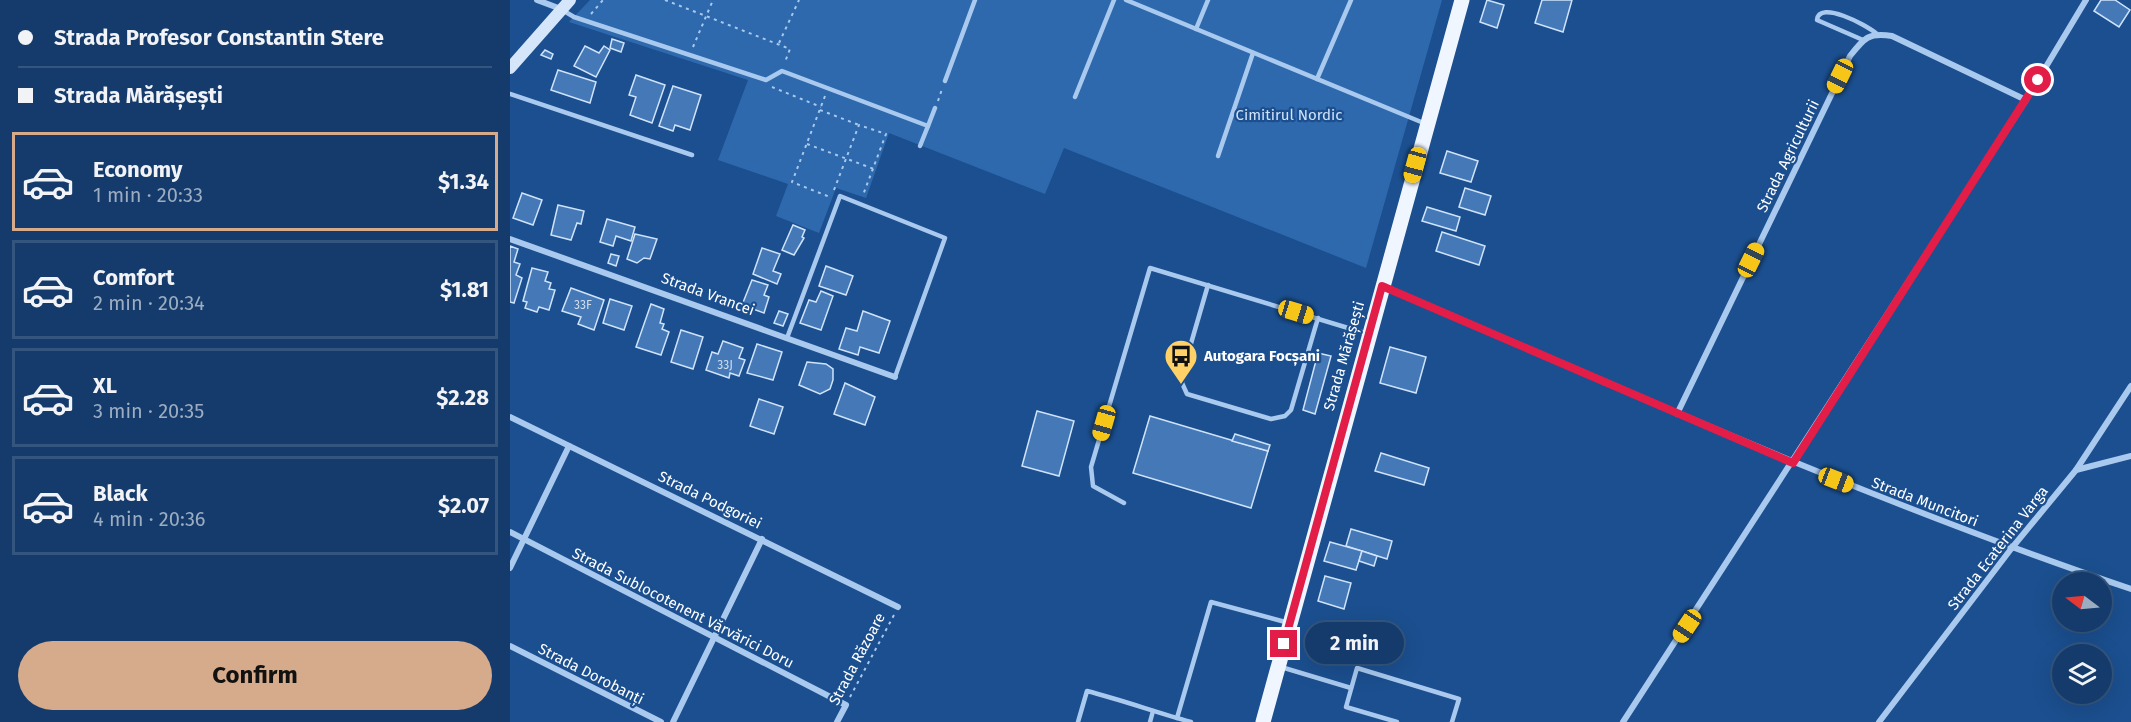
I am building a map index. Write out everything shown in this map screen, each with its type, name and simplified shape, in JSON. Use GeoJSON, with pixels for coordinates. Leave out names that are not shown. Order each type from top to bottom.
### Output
{"type":"FeatureCollection","features":[{"type":"Feature","properties":{"kind":"main road","name":"Strada Mărășești"},"geometry":{"type":"LineString","coordinates":[[1263,722],[1462,0]]}},
{"type":"Feature","properties":{"kind":"street"},"geometry":{"type":"LineString","coordinates":[[537,0],[566,4]]}},
{"type":"Feature","properties":{"kind":"street"},"geometry":{"type":"LineString","coordinates":[[1623,722],[1793,463],[2026,100],[2086,0]]}},
{"type":"Feature","properties":{"kind":"street"},"geometry":{"type":"LineString","coordinates":[[510,68],[566,4]]}},
{"type":"Feature","properties":{"kind":"street"},"geometry":{"type":"LineString","coordinates":[[1877,33],[1892,36],[2026,100]]}},
{"type":"Feature","properties":{"kind":"street","name":"Strada Agriculturii"},"geometry":{"type":"LineString","coordinates":[[1677,414],[1850,56],[1863,40],[1877,33]]}},
{"type":"Feature","properties":{"kind":"street","name":"Strada Vrancei"},"geometry":{"type":"LineString","coordinates":[[510,239],[895,377]]}},
{"type":"Feature","properties":{"kind":"street","name":"Strada Muncitori"},"geometry":{"type":"LineString","coordinates":[[1382,286],[1793,463],[2011,549],[2131,589]]}},
{"type":"Feature","properties":{"kind":"street","name":"Strada Ecaterina Varga"},"geometry":{"type":"LineString","coordinates":[[1879,722],[2011,549],[2076,470],[2131,386]]}},
{"type":"Feature","properties":{"kind":"street","name":"Strada Podgoriei"},"geometry":{"type":"LineString","coordinates":[[510,417],[898,607]]}},
{"type":"Feature","properties":{"kind":"street"},"geometry":{"type":"LineString","coordinates":[[510,568],[569,446]]}},
{"type":"Feature","properties":{"kind":"street"},"geometry":{"type":"LineString","coordinates":[[2076,470],[2131,456]]}},
{"type":"Feature","properties":{"kind":"street","name":"Strada Sublocotenent Vărvărici Doru"},"geometry":{"type":"LineString","coordinates":[[510,532],[846,705]]}},
{"type":"Feature","properties":{"kind":"street"},"geometry":{"type":"LineString","coordinates":[[673,722],[762,539]]}},
{"type":"Feature","properties":{"kind":"street","name":"Strada Dorobanți"},"geometry":{"type":"LineString","coordinates":[[510,646],[661,722]]}},
{"type":"Feature","properties":{"kind":"street","name":"Strada Răzoare"},"geometry":{"type":"LineString","coordinates":[[837,722],[846,705]]}},
{"type":"Feature","properties":{"kind":"lane"},"geometry":{"type":"LineString","coordinates":[[945,81],[975,0]]}},
{"type":"Feature","properties":{"kind":"lane"},"geometry":{"type":"LineString","coordinates":[[1075,97],[1114,0]]}},
{"type":"Feature","properties":{"kind":"lane"},"geometry":{"type":"LineString","coordinates":[[1126,0],[1426,124]]}},
{"type":"Feature","properties":{"kind":"lane"},"geometry":{"type":"LineString","coordinates":[[1196,29],[1208,0]]}},
{"type":"Feature","properties":{"kind":"lane"},"geometry":{"type":"LineString","coordinates":[[1317,79],[1351,0]]}},
{"type":"Feature","properties":{"kind":"lane"},"geometry":{"type":"LineString","coordinates":[[566,4],[585,21],[766,80],[782,70],[928,126]]}},
{"type":"Feature","properties":{"kind":"lane"},"geometry":{"type":"LineString","coordinates":[[1822,6],[1817,20],[1825,26],[1863,40]]}},
{"type":"Feature","properties":{"kind":"lane"},"geometry":{"type":"LineString","coordinates":[[1848,11],[1877,33]]}},
{"type":"Feature","properties":{"kind":"lane"},"geometry":{"type":"LineString","coordinates":[[1218,156],[1253,52]]}},
{"type":"Feature","properties":{"kind":"lane"},"geometry":{"type":"LineString","coordinates":[[510,94],[692,154]]}},
{"type":"Feature","properties":{"kind":"lane"},"geometry":{"type":"LineString","coordinates":[[920,146],[935,108]]}},
{"type":"Feature","properties":{"kind":"lane"},"geometry":{"type":"LineString","coordinates":[[787,338],[840,196],[945,238],[895,377]]}},
{"type":"Feature","properties":{"kind":"lane"},"geometry":{"type":"LineString","coordinates":[[1124,503],[1093,486],[1091,467],[1150,268],[1369,334]]}},
{"type":"Feature","properties":{"kind":"lane"},"geometry":{"type":"LineString","coordinates":[[1208,285],[1183,371],[1182,383],[1187,394],[1271,419],[1285,416],[1291,410],[1318,318]]}},
{"type":"Feature","properties":{"kind":"lane"},"geometry":{"type":"LineString","coordinates":[[1177,718],[1211,602],[1290,623]]}},
{"type":"Feature","properties":{"kind":"lane"},"geometry":{"type":"LineString","coordinates":[[1278,666],[1351,688]]}},
{"type":"Feature","properties":{"kind":"lane"},"geometry":{"type":"LineString","coordinates":[[1397,722],[1346,707],[1357,668],[1459,699],[1452,722]]}},
{"type":"Feature","properties":{"kind":"lane"},"geometry":{"type":"LineString","coordinates":[[1078,722],[1087,691],[1134,702],[1153,711],[1191,722]]}},
{"type":"Feature","properties":{"kind":"lane"},"geometry":{"type":"LineString","coordinates":[[1150,722],[1153,711]]}},
{"type":"Feature","properties":{"kind":"path"},"geometry":{"type":"LineString","coordinates":[[585,21],[603,0]]}},
{"type":"Feature","properties":{"kind":"path"},"geometry":{"type":"LineString","coordinates":[[665,0],[790,49],[782,70]]}},
{"type":"Feature","properties":{"kind":"path"},"geometry":{"type":"LineString","coordinates":[[690,55],[713,0]]}},
{"type":"Feature","properties":{"kind":"path"},"geometry":{"type":"LineString","coordinates":[[778,44],[800,0]]}},
{"type":"Feature","properties":{"kind":"path"},"geometry":{"type":"LineString","coordinates":[[766,80],[776,90],[886,134],[865,196],[855,192]]}},
{"type":"Feature","properties":{"kind":"path"},"geometry":{"type":"LineString","coordinates":[[935,108],[945,81]]}},
{"type":"Feature","properties":{"kind":"path"},"geometry":{"type":"LineString","coordinates":[[828,88],[792,182],[831,197],[859,125]]}},
{"type":"Feature","properties":{"kind":"path"},"geometry":{"type":"LineString","coordinates":[[807,144],[874,169]]}},
{"type":"Feature","properties":{"kind":"path"},"geometry":{"type":"LineString","coordinates":[[836,185],[845,189]]}},
{"type":"Feature","properties":{"kind":"path","name":"Strada Răzoare"},"geometry":{"type":"LineString","coordinates":[[846,705],[898,607]]}},
{"type":"Feature","properties":{"kind":"green space","name":"Cimitirul Nordic"},"geometry":{"type":"Polygon","coordinates":[[[590,0],[1442,0],[1366,268],[1064,148],[1045,194],[889,133],[866,198],[836,188],[819,233],[776,216],[788,184],[718,160],[748,80],[569,22],[590,0]]]}},
{"type":"Feature","properties":{"kind":"building"},"geometry":{"type":"Polygon","coordinates":[[[1487,0],[1504,5],[1497,28],[1480,22],[1487,0]]]}},
{"type":"Feature","properties":{"kind":"building"},"geometry":{"type":"Polygon","coordinates":[[[1542,0],[1572,0],[1563,32],[1535,23],[1542,0]]]}},
{"type":"Feature","properties":{"kind":"building"},"geometry":{"type":"Polygon","coordinates":[[[2101,0],[2115,0],[2130,10],[2119,27],[2094,11],[2101,0]]]}},
{"type":"Feature","properties":{"kind":"building"},"geometry":{"type":"Polygon","coordinates":[[[612,39],[624,43],[621,52],[610,48],[612,39]]]}},
{"type":"Feature","properties":{"kind":"building"},"geometry":{"type":"Polygon","coordinates":[[[585,46],[599,53],[604,46],[610,50],[596,77],[574,66],[585,46]]]}},
{"type":"Feature","properties":{"kind":"building"},"geometry":{"type":"Polygon","coordinates":[[[545,50],[553,54],[551,59],[541,55],[545,50]]]}},
{"type":"Feature","properties":{"kind":"building"},"geometry":{"type":"Polygon","coordinates":[[[558,70],[596,82],[590,103],[551,90],[558,70]]]}},
{"type":"Feature","properties":{"kind":"building"},"geometry":{"type":"Polygon","coordinates":[[[636,75],[665,85],[652,123],[630,115],[636,97],[629,95],[636,75]]]}},
{"type":"Feature","properties":{"kind":"building"},"geometry":{"type":"Polygon","coordinates":[[[673,86],[701,95],[690,130],[675,125],[673,131],[659,126],[673,86]]]}},
{"type":"Feature","properties":{"kind":"building"},"geometry":{"type":"Polygon","coordinates":[[[1447,151],[1478,161],[1471,182],[1440,173],[1447,151]]]}},
{"type":"Feature","properties":{"kind":"building"},"geometry":{"type":"Polygon","coordinates":[[[1465,188],[1491,196],[1485,215],[1459,207],[1465,188]]]}},
{"type":"Feature","properties":{"kind":"building"},"geometry":{"type":"Polygon","coordinates":[[[522,193],[542,200],[533,225],[513,218],[522,193]]]}},
{"type":"Feature","properties":{"kind":"building"},"geometry":{"type":"Polygon","coordinates":[[[558,205],[584,211],[581,224],[577,223],[571,240],[551,235],[558,205]]]}},
{"type":"Feature","properties":{"kind":"building"},"geometry":{"type":"Polygon","coordinates":[[[1427,207],[1460,217],[1456,231],[1422,221],[1427,207]]]}},
{"type":"Feature","properties":{"kind":"building"},"geometry":{"type":"Polygon","coordinates":[[[607,219],[635,227],[631,241],[616,236],[613,246],[600,242],[607,219]]]}},
{"type":"Feature","properties":{"kind":"building"},"geometry":{"type":"Polygon","coordinates":[[[793,225],[805,230],[802,237],[804,238],[794,255],[782,250],[793,225]]]}},
{"type":"Feature","properties":{"kind":"building"},"geometry":{"type":"Polygon","coordinates":[[[1442,232],[1485,246],[1479,265],[1436,251],[1442,232]]]}},
{"type":"Feature","properties":{"kind":"building"},"geometry":{"type":"Polygon","coordinates":[[[635,234],[657,239],[650,259],[644,258],[637,263],[627,259],[635,234]]]}},
{"type":"Feature","properties":{"kind":"building"},"geometry":{"type":"Polygon","coordinates":[[[510,246],[518,249],[514,262],[520,264],[516,275],[522,278],[514,303],[510,302],[510,246]]]}},
{"type":"Feature","properties":{"kind":"building"},"geometry":{"type":"Polygon","coordinates":[[[762,248],[780,254],[773,271],[781,274],[777,284],[753,274],[762,248]]]}},
{"type":"Feature","properties":{"kind":"building"},"geometry":{"type":"Polygon","coordinates":[[[611,254],[619,256],[616,266],[608,263],[611,254]]]}},
{"type":"Feature","properties":{"kind":"building"},"geometry":{"type":"Polygon","coordinates":[[[826,266],[853,276],[846,295],[819,286],[826,266]]]}},
{"type":"Feature","properties":{"kind":"building"},"geometry":{"type":"Polygon","coordinates":[[[532,268],[548,272],[545,281],[551,283],[549,289],[555,290],[549,310],[539,307],[537,312],[525,308],[527,302],[523,301],[532,268]]]}},
{"type":"Feature","properties":{"kind":"building"},"geometry":{"type":"Polygon","coordinates":[[[752,280],[768,285],[764,295],[769,297],[764,313],[742,305],[752,280]]]}},
{"type":"Feature","properties":{"kind":"building"},"geometry":{"type":"Polygon","coordinates":[[[571,288],[604,300],[594,330],[578,324],[581,317],[562,311],[571,288]]]}},
{"type":"Feature","properties":{"kind":"building"},"geometry":{"type":"Polygon","coordinates":[[[821,291],[833,296],[821,330],[800,323],[809,300],[816,302],[821,291]]]}},
{"type":"Feature","properties":{"kind":"building"},"geometry":{"type":"Polygon","coordinates":[[[610,299],[632,306],[624,330],[603,323],[610,299]]]}},
{"type":"Feature","properties":{"kind":"building"},"geometry":{"type":"Polygon","coordinates":[[[651,304],[664,309],[660,323],[664,324],[662,329],[669,332],[661,355],[636,347],[651,304]]]}},
{"type":"Feature","properties":{"kind":"building"},"geometry":{"type":"Polygon","coordinates":[[[779,311],[788,314],[783,326],[774,323],[779,311]]]}},
{"type":"Feature","properties":{"kind":"building"},"geometry":{"type":"Polygon","coordinates":[[[863,311],[890,321],[879,353],[860,347],[858,355],[839,349],[846,328],[857,331],[863,311]]]}},
{"type":"Feature","properties":{"kind":"building"},"geometry":{"type":"Polygon","coordinates":[[[681,330],[703,337],[693,369],[671,362],[681,330]]]}},
{"type":"Feature","properties":{"kind":"building"},"geometry":{"type":"Polygon","coordinates":[[[723,341],[743,348],[739,358],[745,360],[739,376],[730,373],[729,378],[706,370],[712,352],[718,354],[723,341]]]}},
{"type":"Feature","properties":{"kind":"building"},"geometry":{"type":"Polygon","coordinates":[[[757,344],[782,352],[773,380],[747,373],[757,344]]]}},
{"type":"Feature","properties":{"kind":"building"},"geometry":{"type":"Polygon","coordinates":[[[1390,347],[1426,357],[1416,393],[1380,383],[1390,347]]]}},
{"type":"Feature","properties":{"kind":"building"},"geometry":{"type":"Polygon","coordinates":[[[1318,353],[1331,356],[1315,414],[1303,410],[1318,353]]]}},
{"type":"Feature","properties":{"kind":"building"},"geometry":{"type":"Polygon","coordinates":[[[807,362],[826,364],[833,369],[830,389],[820,394],[799,385],[807,362]]]}},
{"type":"Feature","properties":{"kind":"building"},"geometry":{"type":"Polygon","coordinates":[[[845,383],[875,397],[865,425],[834,414],[845,383]]]}},
{"type":"Feature","properties":{"kind":"building"},"geometry":{"type":"Polygon","coordinates":[[[759,399],[783,407],[774,434],[750,426],[759,399]]]}},
{"type":"Feature","properties":{"kind":"building"},"geometry":{"type":"Polygon","coordinates":[[[1037,411],[1074,421],[1059,476],[1022,466],[1037,411]]]}},
{"type":"Feature","properties":{"kind":"building"},"geometry":{"type":"Polygon","coordinates":[[[1150,416],[1268,451],[1251,508],[1133,473],[1150,416]]]}},
{"type":"Feature","properties":{"kind":"building"},"geometry":{"type":"Polygon","coordinates":[[[1235,434],[1270,445],[1268,451],[1232,441],[1235,434]]]}},
{"type":"Feature","properties":{"kind":"building"},"geometry":{"type":"Polygon","coordinates":[[[1381,453],[1429,468],[1424,485],[1375,471],[1381,453]]]}},
{"type":"Feature","properties":{"kind":"building"},"geometry":{"type":"Polygon","coordinates":[[[1351,529],[1392,541],[1387,559],[1346,546],[1351,529]]]}},
{"type":"Feature","properties":{"kind":"building"},"geometry":{"type":"Polygon","coordinates":[[[1330,542],[1362,551],[1356,570],[1324,561],[1330,542]]]}},
{"type":"Feature","properties":{"kind":"building"},"geometry":{"type":"Polygon","coordinates":[[[1362,551],[1377,556],[1374,566],[1359,561],[1362,551]]]}},
{"type":"Feature","properties":{"kind":"building"},"geometry":{"type":"Polygon","coordinates":[[[1325,576],[1351,583],[1344,609],[1318,601],[1325,576]]]}},
{"type":"Feature","properties":{"kind":"place","name":"Autogara Focșani"},"geometry":{"type":"Point","coordinates":[1181,385]}},
{"type":"Feature","properties":{"kind":"route"},"geometry":{"type":"LineString","coordinates":[[1284,644],[1382,286],[1793,463],[2038,80]]}}]}
